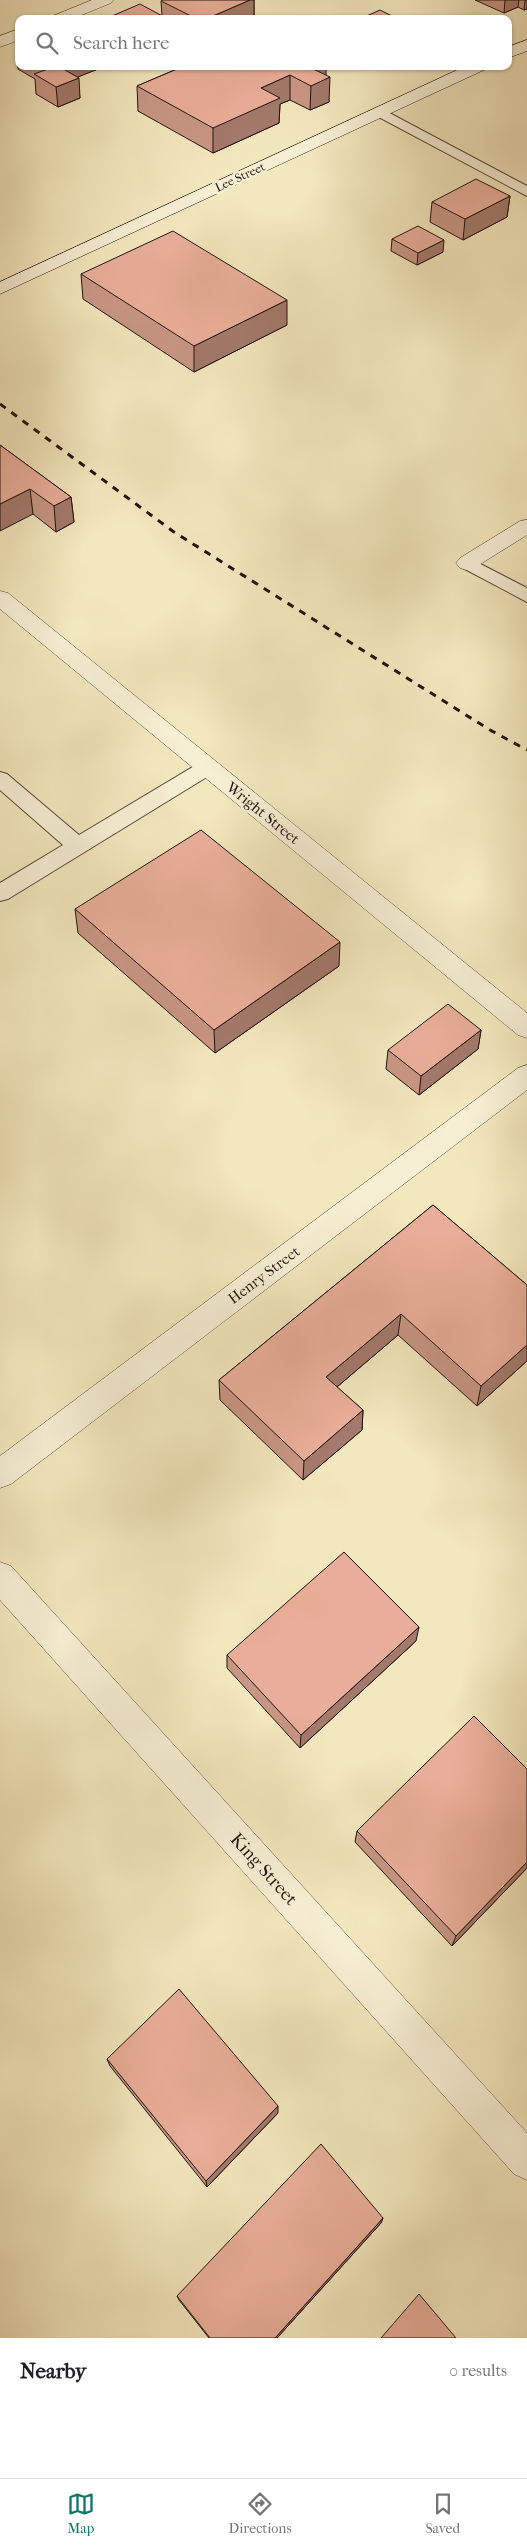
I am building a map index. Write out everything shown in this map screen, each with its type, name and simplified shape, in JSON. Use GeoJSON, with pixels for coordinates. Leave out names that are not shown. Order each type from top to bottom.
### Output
{"type":"FeatureCollection","features":[{"type":"Feature","properties":{"kind":"street"},"geometry":{"type":"LineString","coordinates":[[68,15],[106,0]]}},
{"type":"Feature","properties":{"kind":"street"},"geometry":{"type":"LineString","coordinates":[[0,42],[15,36]]}},
{"type":"Feature","properties":{"kind":"street"},"geometry":{"type":"LineString","coordinates":[[512,51],[527,45]]}},
{"type":"Feature","properties":{"kind":"street","name":"Lee Street"},"geometry":{"type":"LineString","coordinates":[[0,289],[471,70]]}},
{"type":"Feature","properties":{"kind":"street"},"geometry":{"type":"LineString","coordinates":[[467,562],[527,526]]}},
{"type":"Feature","properties":{"kind":"street","name":"Wright Street"},"geometry":{"type":"LineString","coordinates":[[0,598],[527,1028]]}},
{"type":"Feature","properties":{"kind":"street","name":"Henry Street"},"geometry":{"type":"LineString","coordinates":[[0,1474],[527,1075]]}},
{"type":"Feature","properties":{"kind":"street","name":"King Street"},"geometry":{"type":"LineString","coordinates":[[0,1578],[527,2161]]}},
{"type":"Feature","properties":{"kind":"lane"},"geometry":{"type":"LineString","coordinates":[[380,112],[527,192]]}},
{"type":"Feature","properties":{"kind":"lane"},"geometry":{"type":"LineString","coordinates":[[467,562],[527,596]]}},
{"type":"Feature","properties":{"kind":"lane"},"geometry":{"type":"LineString","coordinates":[[0,893],[208,768]]}},
{"type":"Feature","properties":{"kind":"lane"},"geometry":{"type":"LineString","coordinates":[[0,779],[78,846]]}},
{"type":"Feature","properties":{"kind":"building"},"geometry":{"type":"Polygon","coordinates":[[[250,0],[215,15],[189,15],[161,1],[250,0]]]}},
{"type":"Feature","properties":{"kind":"building"},"geometry":{"type":"Polygon","coordinates":[[[140,4],[161,15],[114,15],[140,4]]]}},
{"type":"Feature","properties":{"kind":"building"},"geometry":{"type":"Polygon","coordinates":[[[380,10],[390,15],[369,15],[380,10]]]}},
{"type":"Feature","properties":{"kind":"building"},"geometry":{"type":"Polygon","coordinates":[[[45,70],[65,70],[79,78],[56,87],[34,74],[45,70]]]}},
{"type":"Feature","properties":{"kind":"building"},"geometry":{"type":"Polygon","coordinates":[[[175,70],[315,70],[330,77],[311,86],[290,75],[261,88],[280,98],[213,128],[137,86],[175,70]]]}},
{"type":"Feature","properties":{"kind":"building"},"geometry":{"type":"Polygon","coordinates":[[[476,179],[510,196],[465,219],[432,202],[476,179]]]}},
{"type":"Feature","properties":{"kind":"building"},"geometry":{"type":"Polygon","coordinates":[[[418,226],[444,240],[418,253],[392,239],[418,226]]]}},
{"type":"Feature","properties":{"kind":"building"},"geometry":{"type":"Polygon","coordinates":[[[173,231],[287,300],[194,346],[81,274],[173,231]]]}},
{"type":"Feature","properties":{"kind":"building"},"geometry":{"type":"Polygon","coordinates":[[[0,445],[71,497],[54,506],[30,489],[0,504],[0,445]]]}},
{"type":"Feature","properties":{"kind":"building"},"geometry":{"type":"Polygon","coordinates":[[[201,830],[340,942],[214,1030],[75,909],[201,830]]]}},
{"type":"Feature","properties":{"kind":"building"},"geometry":{"type":"Polygon","coordinates":[[[448,1004],[481,1030],[421,1076],[388,1050],[448,1004]]]}},
{"type":"Feature","properties":{"kind":"building"},"geometry":{"type":"Polygon","coordinates":[[[433,1205],[527,1285],[527,1345],[481,1386],[401,1314],[326,1377],[363,1410],[304,1461],[219,1380],[433,1205]]]}},
{"type":"Feature","properties":{"kind":"building"},"geometry":{"type":"Polygon","coordinates":[[[344,1552],[419,1627],[301,1735],[227,1655],[344,1552]]]}},
{"type":"Feature","properties":{"kind":"building"},"geometry":{"type":"Polygon","coordinates":[[[474,1716],[527,1769],[527,1862],[456,1936],[357,1831],[474,1716]]]}},
{"type":"Feature","properties":{"kind":"building"},"geometry":{"type":"Polygon","coordinates":[[[179,1989],[278,2106],[206,2181],[107,2059],[179,1989]]]}},
{"type":"Feature","properties":{"kind":"building"},"geometry":{"type":"Polygon","coordinates":[[[321,2144],[383,2218],[275,2338],[210,2338],[177,2296],[321,2144]]]}},
{"type":"Feature","properties":{"kind":"building"},"geometry":{"type":"Polygon","coordinates":[[[419,2294],[456,2338],[381,2338],[419,2294]]]}},
{"type":"Feature","properties":{"kind":"railway"},"geometry":{"type":"LineString","coordinates":[[0,404],[174,532],[490,730],[527,750]]}}]}
